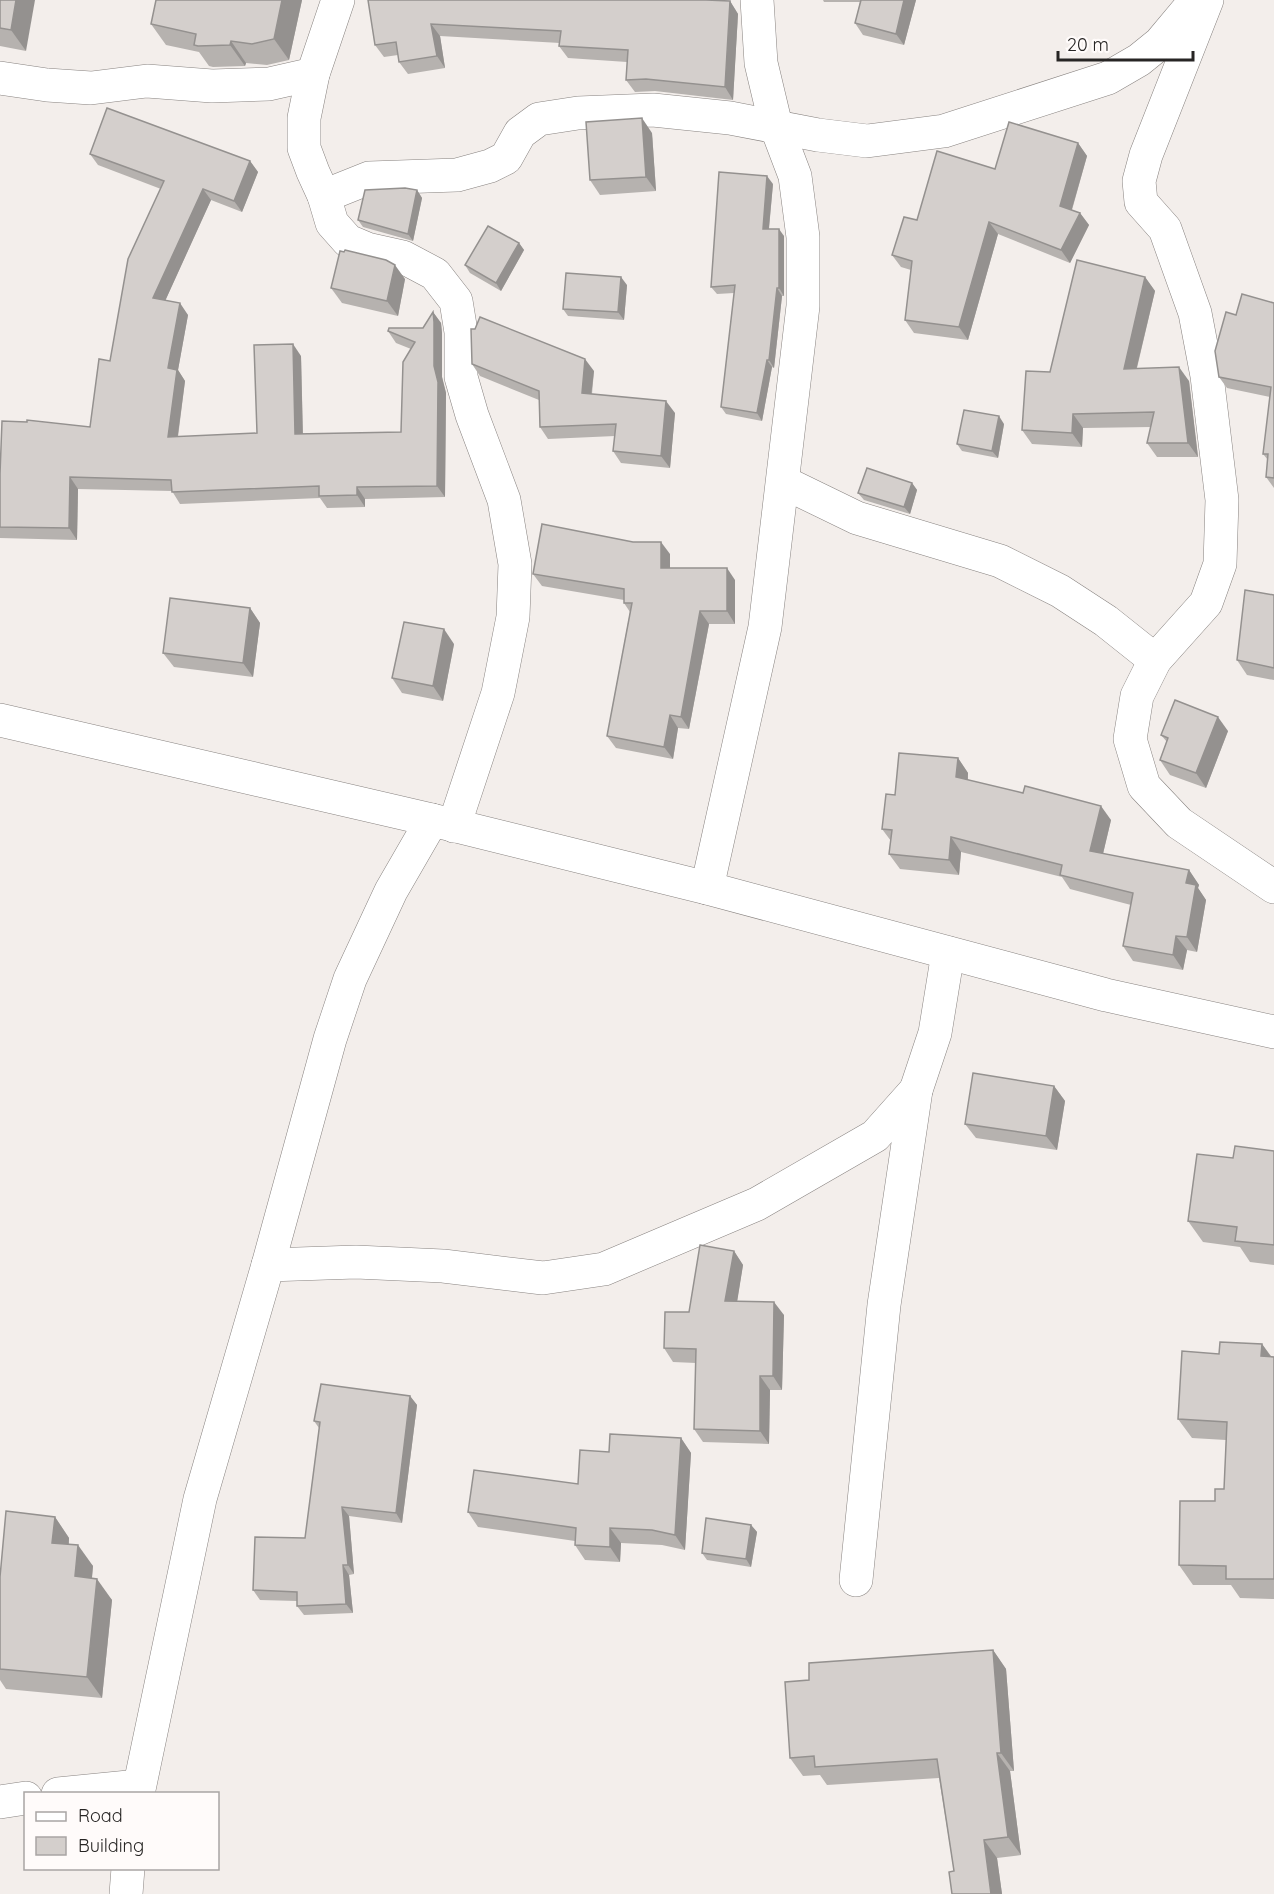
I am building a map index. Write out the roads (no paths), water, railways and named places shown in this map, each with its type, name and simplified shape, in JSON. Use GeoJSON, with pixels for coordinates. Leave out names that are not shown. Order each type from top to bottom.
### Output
{"type":"FeatureCollection","features":[{"type":"Feature","properties":{"kind":"street"},"geometry":{"type":"LineString","coordinates":[[98,1792],[138,1790],[200,1499],[268,1265],[312,1098],[351,979],[391,891],[443,823],[498,693],[513,617],[515,564],[504,500],[472,415],[461,377],[461,332],[456,301],[435,274],[403,257],[367,249],[348,241],[332,223],[324,196],[312,172],[304,148],[304,118],[312,75],[338,0]]}},
{"type":"Feature","properties":{"kind":"street"},"geometry":{"type":"LineString","coordinates":[[707,888],[765,627],[803,306],[803,237],[795,176],[776,126],[761,63],[757,0]]}},
{"type":"Feature","properties":{"kind":"street"},"geometry":{"type":"LineString","coordinates":[[324,196],[369,178],[457,176],[490,166],[506,158],[520,133],[539,119],[578,113],[653,110],[730,118],[818,135],[867,141],[944,131],[1108,78],[1139,60],[1160,43],[1196,0]]}},
{"type":"Feature","properties":{"kind":"street"},"geometry":{"type":"LineString","coordinates":[[1207,0],[1146,154],[1139,182],[1141,202],[1166,229],[1195,313],[1207,376],[1222,500],[1220,564],[1206,603],[1155,660],[1137,696],[1130,740],[1144,786],[1179,823],[1274,887]]}},
{"type":"Feature","properties":{"kind":"street"},"geometry":{"type":"LineString","coordinates":[[0,78],[47,85],[91,88],[147,81],[212,86],[269,84],[312,75]]}},
{"type":"Feature","properties":{"kind":"street"},"geometry":{"type":"LineString","coordinates":[[783,482],[857,518],[1000,561],[1060,591],[1106,621],[1155,660]]}},
{"type":"Feature","properties":{"kind":"street"},"geometry":{"type":"LineString","coordinates":[[0,720],[443,823],[707,888],[1106,994],[1274,1032]]}},
{"type":"Feature","properties":{"kind":"street"},"geometry":{"type":"LineString","coordinates":[[856,1580],[884,1305],[916,1090],[935,1033],[948,953]]}},
{"type":"Feature","properties":{"kind":"street"},"geometry":{"type":"LineString","coordinates":[[268,1265],[367,1262],[442,1266],[543,1278],[604,1269],[757,1204],[875,1136],[916,1090]]}},
{"type":"Feature","properties":{"kind":"street"},"geometry":{"type":"LineString","coordinates":[[0,1802],[24,1798]]}},
{"type":"Feature","properties":{"kind":"street"},"geometry":{"type":"LineString","coordinates":[[126,1894],[128,1870]]}}]}
